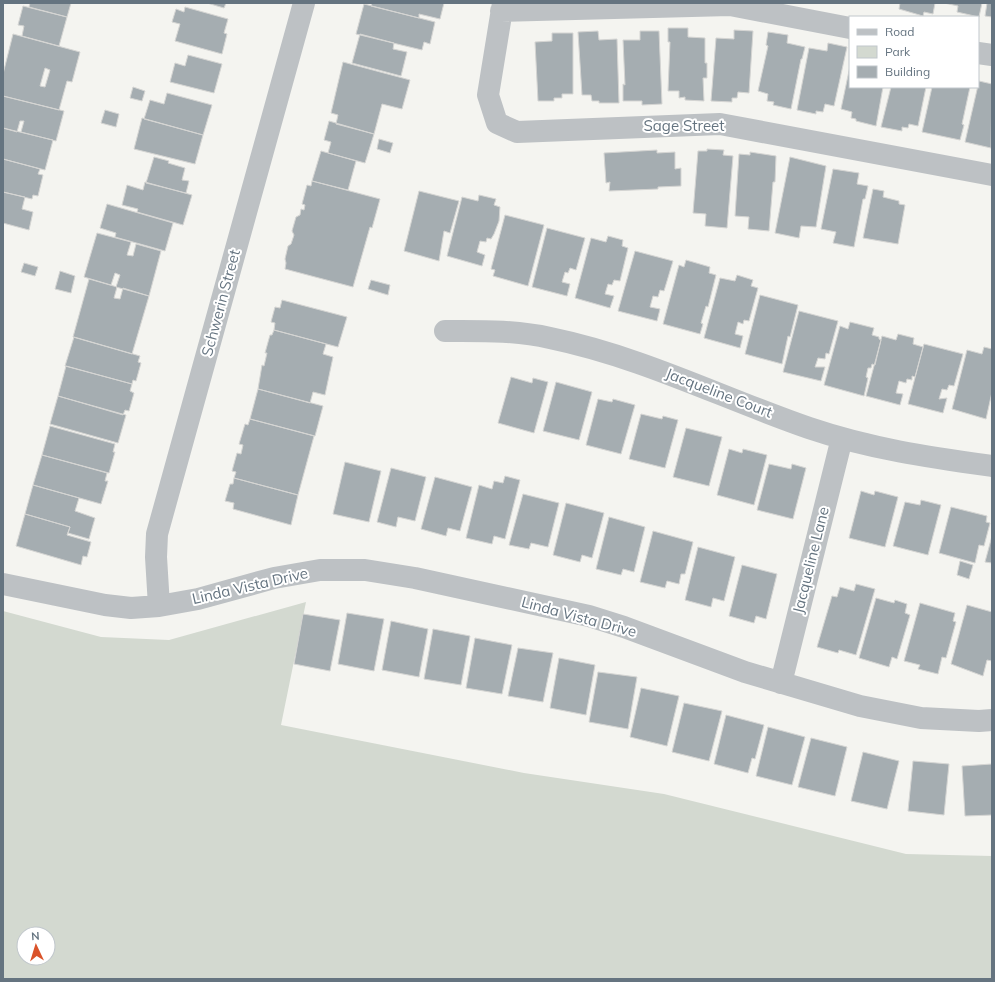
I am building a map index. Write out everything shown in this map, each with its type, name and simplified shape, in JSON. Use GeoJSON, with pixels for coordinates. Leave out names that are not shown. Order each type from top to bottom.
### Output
{"type":"FeatureCollection","features":[{"type":"Feature","properties":{"kind":"street","name":"Schwerin Street"},"geometry":{"type":"LineString","coordinates":[[159,606],[156,557],[157,534],[304,3]]}},
{"type":"Feature","properties":{"kind":"street"},"geometry":{"type":"LineString","coordinates":[[502,7],[730,5],[849,28]]}},
{"type":"Feature","properties":{"kind":"street","name":"Sage Street"},"geometry":{"type":"LineString","coordinates":[[502,7],[488,95],[497,123],[517,132],[720,124],[992,175]]}},
{"type":"Feature","properties":{"kind":"street"},"geometry":{"type":"LineString","coordinates":[[979,53],[992,55]]}},
{"type":"Feature","properties":{"kind":"street","name":"Jacqueline Court"},"geometry":{"type":"LineString","coordinates":[[445,331],[513,332],[549,337],[590,348],[679,377],[809,428],[842,438],[885,450],[992,466]]}},
{"type":"Feature","properties":{"kind":"street","name":"Jacqueline Lane"},"geometry":{"type":"LineString","coordinates":[[781,683],[842,438]]}},
{"type":"Feature","properties":{"kind":"street","name":"Linda Vista Drive"},"geometry":{"type":"LineString","coordinates":[[3,584],[105,606],[131,608],[159,606],[198,598],[274,578],[320,570],[366,570],[415,578],[589,616],[624,626],[745,672],[860,706],[921,718],[992,720]]}},
{"type":"Feature","properties":{"kind":"green space"},"geometry":{"type":"Polygon","coordinates":[[[306,602],[281,725],[524,773],[664,794],[906,854],[992,856],[992,979],[3,979],[3,611],[101,637],[169,640],[306,602]]]}},
{"type":"Feature","properties":{"kind":"building"},"geometry":{"type":"Polygon","coordinates":[[[30,3],[71,3],[67,17],[29,7],[30,3]]]}},
{"type":"Feature","properties":{"kind":"building"},"geometry":{"type":"Polygon","coordinates":[[[207,3],[226,3],[224,8],[207,3]]]}},
{"type":"Feature","properties":{"kind":"building"},"geometry":{"type":"Polygon","coordinates":[[[372,3],[444,3],[440,19],[419,14],[419,18],[371,6],[372,3]]]}},
{"type":"Feature","properties":{"kind":"building"},"geometry":{"type":"Polygon","coordinates":[[[900,3],[935,3],[933,14],[924,12],[923,16],[899,9],[900,3]]]}},
{"type":"Feature","properties":{"kind":"building"},"geometry":{"type":"Polygon","coordinates":[[[944,3],[982,3],[979,17],[957,12],[958,6],[944,3]]]}},
{"type":"Feature","properties":{"kind":"building"},"geometry":{"type":"Polygon","coordinates":[[[987,3],[992,3],[992,17],[985,16],[987,3]]]}},
{"type":"Feature","properties":{"kind":"building"},"geometry":{"type":"Polygon","coordinates":[[[364,4],[435,22],[430,44],[424,42],[422,50],[356,34],[364,4]]]}},
{"type":"Feature","properties":{"kind":"building"},"geometry":{"type":"Polygon","coordinates":[[[23,6],[67,17],[59,46],[22,36],[24,26],[18,25],[23,6]]]}},
{"type":"Feature","properties":{"kind":"building"},"geometry":{"type":"Polygon","coordinates":[[[185,7],[228,19],[224,33],[227,34],[222,54],[175,41],[180,24],[172,22],[176,9],[184,12],[185,7]]]}},
{"type":"Feature","properties":{"kind":"building"},"geometry":{"type":"Polygon","coordinates":[[[668,28],[688,28],[688,37],[705,38],[705,63],[707,63],[707,78],[703,78],[704,101],[685,100],[685,97],[679,98],[679,91],[668,91],[670,42],[668,42],[668,28]]]}},
{"type":"Feature","properties":{"kind":"building"},"geometry":{"type":"Polygon","coordinates":[[[734,30],[753,31],[749,93],[738,92],[737,98],[732,98],[732,102],[711,101],[716,38],[734,39],[734,30]]]}},
{"type":"Feature","properties":{"kind":"building"},"geometry":{"type":"Polygon","coordinates":[[[598,31],[599,40],[617,39],[619,103],[599,103],[599,101],[592,101],[591,95],[582,95],[578,32],[598,31]]]}},
{"type":"Feature","properties":{"kind":"building"},"geometry":{"type":"Polygon","coordinates":[[[640,31],[659,31],[662,104],[642,105],[642,101],[623,101],[623,84],[625,85],[623,40],[640,40],[640,31]]]}},
{"type":"Feature","properties":{"kind":"building"},"geometry":{"type":"Polygon","coordinates":[[[768,32],[788,35],[787,43],[805,47],[801,59],[791,109],[773,105],[774,102],[767,101],[768,94],[758,91],[768,46],[766,45],[768,32]]]}},
{"type":"Feature","properties":{"kind":"building"},"geometry":{"type":"Polygon","coordinates":[[[552,33],[573,33],[573,94],[562,94],[562,98],[554,98],[554,101],[538,101],[535,42],[552,41],[552,33]]]}},
{"type":"Feature","properties":{"kind":"building"},"geometry":{"type":"Polygon","coordinates":[[[13,34],[80,52],[72,82],[67,81],[59,110],[3,96],[3,74],[13,34]],[[45,68],[40,86],[45,87],[50,70],[45,68]]]}},
{"type":"Feature","properties":{"kind":"building"},"geometry":{"type":"Polygon","coordinates":[[[360,34],[394,43],[393,49],[407,52],[401,76],[352,63],[360,34]]]}},
{"type":"Feature","properties":{"kind":"building"},"geometry":{"type":"Polygon","coordinates":[[[828,43],[847,47],[834,106],[825,104],[823,112],[816,111],[816,114],[797,110],[809,48],[827,51],[828,43]]]}},
{"type":"Feature","properties":{"kind":"building"},"geometry":{"type":"Polygon","coordinates":[[[188,55],[222,64],[214,93],[170,82],[175,63],[185,66],[188,55]]]}},
{"type":"Feature","properties":{"kind":"building"},"geometry":{"type":"Polygon","coordinates":[[[343,62],[410,80],[402,109],[382,104],[374,134],[336,124],[338,115],[331,113],[343,62]]]}},
{"type":"Feature","properties":{"kind":"building"},"geometry":{"type":"Polygon","coordinates":[[[849,71],[849,88],[883,88],[876,126],[856,121],[856,119],[851,118],[852,112],[841,109],[849,71]]]}},
{"type":"Feature","properties":{"kind":"building"},"geometry":{"type":"Polygon","coordinates":[[[979,81],[992,84],[991,148],[965,142],[977,88],[979,88],[979,81]]]}},
{"type":"Feature","properties":{"kind":"building"},"geometry":{"type":"Polygon","coordinates":[[[133,87],[145,91],[142,101],[130,98],[133,87]]]}},
{"type":"Feature","properties":{"kind":"building"},"geometry":{"type":"Polygon","coordinates":[[[891,88],[926,88],[918,126],[909,124],[908,128],[902,127],[902,131],[881,127],[891,88]]]}},
{"type":"Feature","properties":{"kind":"building"},"geometry":{"type":"Polygon","coordinates":[[[932,88],[970,88],[960,140],[922,132],[932,88]]]}},
{"type":"Feature","properties":{"kind":"building"},"geometry":{"type":"Polygon","coordinates":[[[167,93],[212,105],[203,135],[144,119],[150,100],[164,104],[167,93]]]}},
{"type":"Feature","properties":{"kind":"building"},"geometry":{"type":"Polygon","coordinates":[[[3,96],[64,111],[56,141],[21,132],[24,121],[20,121],[17,132],[3,128],[3,96]]]}},
{"type":"Feature","properties":{"kind":"building"},"geometry":{"type":"Polygon","coordinates":[[[105,110],[119,114],[116,127],[101,123],[105,110]]]}},
{"type":"Feature","properties":{"kind":"building"},"geometry":{"type":"Polygon","coordinates":[[[142,118],[203,135],[195,164],[134,149],[142,118]]]}},
{"type":"Feature","properties":{"kind":"building"},"geometry":{"type":"Polygon","coordinates":[[[329,121],[374,134],[365,163],[328,153],[331,142],[324,140],[329,121]]]}},
{"type":"Feature","properties":{"kind":"building"},"geometry":{"type":"Polygon","coordinates":[[[3,128],[53,140],[45,170],[3,159],[3,128]]]}},
{"type":"Feature","properties":{"kind":"building"},"geometry":{"type":"Polygon","coordinates":[[[379,139],[393,143],[390,153],[377,149],[379,139]]]}},
{"type":"Feature","properties":{"kind":"building"},"geometry":{"type":"Polygon","coordinates":[[[707,149],[724,150],[723,155],[733,156],[727,228],[705,226],[706,214],[693,213],[698,151],[707,151],[707,149]]]}},
{"type":"Feature","properties":{"kind":"building"},"geometry":{"type":"Polygon","coordinates":[[[657,150],[657,153],[675,152],[675,169],[681,168],[681,186],[658,187],[658,189],[609,191],[610,182],[606,183],[604,153],[657,150]]]}},
{"type":"Feature","properties":{"kind":"building"},"geometry":{"type":"Polygon","coordinates":[[[321,151],[356,161],[348,190],[312,181],[321,151]]]}},
{"type":"Feature","properties":{"kind":"building"},"geometry":{"type":"Polygon","coordinates":[[[750,152],[776,156],[775,182],[773,182],[769,231],[748,229],[749,217],[735,216],[739,154],[750,155],[750,152]]]}},
{"type":"Feature","properties":{"kind":"building"},"geometry":{"type":"Polygon","coordinates":[[[154,157],[169,161],[168,163],[185,168],[182,180],[189,181],[186,193],[146,183],[154,157]]]}},
{"type":"Feature","properties":{"kind":"building"},"geometry":{"type":"Polygon","coordinates":[[[790,157],[826,166],[816,227],[801,226],[799,238],[775,233],[790,157]]]}},
{"type":"Feature","properties":{"kind":"building"},"geometry":{"type":"Polygon","coordinates":[[[3,159],[40,169],[38,174],[43,175],[38,196],[33,195],[32,199],[3,192],[3,159]]]}},
{"type":"Feature","properties":{"kind":"building"},"geometry":{"type":"Polygon","coordinates":[[[833,169],[859,173],[857,184],[868,186],[865,199],[863,199],[854,247],[833,243],[836,232],[821,229],[833,169]]]}},
{"type":"Feature","properties":{"kind":"building"},"geometry":{"type":"Polygon","coordinates":[[[312,181],[380,199],[372,228],[370,227],[353,287],[285,269],[285,259],[288,246],[291,244],[294,235],[292,231],[296,217],[300,215],[301,209],[304,210],[305,205],[302,204],[307,185],[311,186],[312,181]]]}},
{"type":"Feature","properties":{"kind":"building"},"geometry":{"type":"Polygon","coordinates":[[[145,182],[192,195],[183,225],[137,212],[138,209],[122,205],[127,185],[143,190],[145,182]]]}},
{"type":"Feature","properties":{"kind":"building"},"geometry":{"type":"Polygon","coordinates":[[[873,189],[884,191],[883,197],[899,201],[899,204],[905,205],[898,244],[863,238],[873,189]]]}},
{"type":"Feature","properties":{"kind":"building"},"geometry":{"type":"Polygon","coordinates":[[[419,191],[459,201],[450,233],[444,231],[439,261],[404,251],[419,191]]]}},
{"type":"Feature","properties":{"kind":"building"},"geometry":{"type":"Polygon","coordinates":[[[3,192],[25,197],[22,209],[33,212],[29,230],[3,223],[3,192]]]}},
{"type":"Feature","properties":{"kind":"building"},"geometry":{"type":"Polygon","coordinates":[[[479,195],[496,199],[494,205],[500,207],[499,221],[494,234],[491,239],[487,238],[486,242],[480,241],[477,252],[485,255],[482,266],[447,256],[462,197],[478,201],[479,195]]]}},
{"type":"Feature","properties":{"kind":"building"},"geometry":{"type":"Polygon","coordinates":[[[107,204],[173,223],[165,251],[115,237],[116,233],[100,228],[107,204]]]}},
{"type":"Feature","properties":{"kind":"building"},"geometry":{"type":"Polygon","coordinates":[[[505,215],[544,225],[528,286],[493,276],[495,270],[491,269],[505,215]]]}},
{"type":"Feature","properties":{"kind":"building"},"geometry":{"type":"Polygon","coordinates":[[[547,228],[585,238],[576,270],[570,268],[568,273],[565,272],[562,282],[570,284],[567,296],[532,287],[547,228]]]}},
{"type":"Feature","properties":{"kind":"building"},"geometry":{"type":"Polygon","coordinates":[[[97,233],[131,242],[127,255],[133,256],[136,244],[161,251],[149,296],[116,287],[120,275],[115,273],[111,285],[84,277],[97,233]]]}},
{"type":"Feature","properties":{"kind":"building"},"geometry":{"type":"Polygon","coordinates":[[[608,236],[623,240],[622,246],[628,248],[620,281],[614,280],[612,285],[608,284],[605,294],[614,296],[610,308],[575,298],[591,238],[606,242],[608,236]]]}},
{"type":"Feature","properties":{"kind":"building"},"geometry":{"type":"Polygon","coordinates":[[[635,251],[673,261],[664,291],[660,290],[658,297],[653,296],[650,307],[660,309],[657,321],[618,311],[635,251]]]}},
{"type":"Feature","properties":{"kind":"building"},"geometry":{"type":"Polygon","coordinates":[[[686,260],[710,267],[709,273],[716,275],[708,307],[706,306],[701,323],[703,324],[700,334],[663,324],[679,265],[684,267],[686,260]]]}},
{"type":"Feature","properties":{"kind":"building"},"geometry":{"type":"Polygon","coordinates":[[[24,263],[38,267],[35,276],[21,272],[24,263]]]}},
{"type":"Feature","properties":{"kind":"building"},"geometry":{"type":"Polygon","coordinates":[[[60,271],[75,276],[71,293],[55,289],[60,271]]]}},
{"type":"Feature","properties":{"kind":"building"},"geometry":{"type":"Polygon","coordinates":[[[737,275],[753,280],[751,286],[758,288],[749,321],[744,320],[743,324],[738,322],[735,334],[743,336],[740,348],[704,338],[720,278],[735,281],[737,275]]]}},
{"type":"Feature","properties":{"kind":"building"},"geometry":{"type":"Polygon","coordinates":[[[89,279],[117,287],[114,298],[120,299],[123,288],[149,296],[132,354],[73,337],[89,279]]]}},
{"type":"Feature","properties":{"kind":"building"},"geometry":{"type":"Polygon","coordinates":[[[371,280],[390,285],[388,295],[368,289],[371,280]]]}},
{"type":"Feature","properties":{"kind":"building"},"geometry":{"type":"Polygon","coordinates":[[[760,295],[798,305],[790,337],[788,336],[782,364],[745,354],[760,295]]]}},
{"type":"Feature","properties":{"kind":"building"},"geometry":{"type":"Polygon","coordinates":[[[282,300],[347,317],[338,347],[274,330],[275,323],[271,322],[275,307],[280,308],[282,300]]]}},
{"type":"Feature","properties":{"kind":"building"},"geometry":{"type":"Polygon","coordinates":[[[799,311],[838,321],[829,354],[826,353],[825,359],[818,358],[815,367],[825,367],[821,381],[783,372],[799,311]]]}},
{"type":"Feature","properties":{"kind":"building"},"geometry":{"type":"Polygon","coordinates":[[[850,322],[874,328],[872,335],[879,337],[881,340],[875,365],[872,364],[871,368],[868,368],[866,377],[868,378],[864,396],[824,385],[840,326],[848,329],[850,322]]]}},
{"type":"Feature","properties":{"kind":"building"},"geometry":{"type":"Polygon","coordinates":[[[274,330],[326,344],[323,354],[333,357],[325,395],[313,392],[310,403],[258,389],[262,365],[264,366],[267,353],[265,353],[270,335],[272,335],[274,330]]]}},
{"type":"Feature","properties":{"kind":"building"},"geometry":{"type":"Polygon","coordinates":[[[898,334],[914,338],[913,344],[923,347],[915,377],[912,376],[912,380],[907,379],[906,383],[899,381],[896,393],[903,394],[900,405],[866,396],[882,336],[896,340],[898,334]]]}},
{"type":"Feature","properties":{"kind":"building"},"geometry":{"type":"Polygon","coordinates":[[[74,337],[140,356],[138,362],[141,363],[136,381],[133,380],[132,384],[65,366],[74,337]]]}},
{"type":"Feature","properties":{"kind":"building"},"geometry":{"type":"Polygon","coordinates":[[[924,344],[963,354],[954,386],[949,385],[947,390],[942,389],[939,399],[947,398],[943,413],[908,404],[924,344]]]}},
{"type":"Feature","properties":{"kind":"building"},"geometry":{"type":"Polygon","coordinates":[[[984,347],[992,349],[992,392],[986,419],[952,409],[967,350],[982,354],[984,347]]]}},
{"type":"Feature","properties":{"kind":"building"},"geometry":{"type":"Polygon","coordinates":[[[66,366],[132,384],[130,391],[134,393],[129,411],[125,410],[123,415],[58,396],[66,366]]]}},
{"type":"Feature","properties":{"kind":"building"},"geometry":{"type":"Polygon","coordinates":[[[511,377],[532,383],[533,378],[548,382],[534,433],[498,423],[511,377]]]}},
{"type":"Feature","properties":{"kind":"building"},"geometry":{"type":"Polygon","coordinates":[[[556,382],[592,392],[579,440],[543,431],[556,382]]]}},
{"type":"Feature","properties":{"kind":"building"},"geometry":{"type":"Polygon","coordinates":[[[258,389],[323,406],[315,436],[250,419],[258,389]]]}},
{"type":"Feature","properties":{"kind":"building"},"geometry":{"type":"Polygon","coordinates":[[[58,396],[126,415],[118,443],[50,424],[58,396]]]}},
{"type":"Feature","properties":{"kind":"building"},"geometry":{"type":"Polygon","coordinates":[[[598,399],[612,402],[613,399],[635,405],[621,454],[586,445],[598,399]]]}},
{"type":"Feature","properties":{"kind":"building"},"geometry":{"type":"Polygon","coordinates":[[[641,414],[662,419],[663,416],[678,420],[665,468],[629,459],[641,414]]]}},
{"type":"Feature","properties":{"kind":"building"},"geometry":{"type":"Polygon","coordinates":[[[250,419],[314,436],[298,495],[234,478],[236,472],[232,471],[237,453],[241,454],[243,445],[239,444],[245,424],[248,425],[250,419]]]}},
{"type":"Feature","properties":{"kind":"building"},"geometry":{"type":"Polygon","coordinates":[[[50,426],[115,444],[113,452],[115,452],[109,473],[42,455],[50,426]]]}},
{"type":"Feature","properties":{"kind":"building"},"geometry":{"type":"Polygon","coordinates":[[[686,428],[722,437],[709,486],[673,477],[686,428]]]}},
{"type":"Feature","properties":{"kind":"building"},"geometry":{"type":"Polygon","coordinates":[[[729,449],[742,453],[743,449],[767,455],[754,505],[717,495],[729,449]]]}},
{"type":"Feature","properties":{"kind":"building"},"geometry":{"type":"Polygon","coordinates":[[[42,455],[107,473],[105,481],[108,481],[101,504],[33,485],[42,455]]]}},
{"type":"Feature","properties":{"kind":"building"},"geometry":{"type":"Polygon","coordinates":[[[345,462],[381,471],[369,522],[333,514],[345,462]]]}},
{"type":"Feature","properties":{"kind":"building"},"geometry":{"type":"Polygon","coordinates":[[[769,464],[791,469],[792,464],[806,468],[793,519],[757,510],[769,464]]]}},
{"type":"Feature","properties":{"kind":"building"},"geometry":{"type":"Polygon","coordinates":[[[391,468],[426,477],[415,521],[398,517],[396,527],[377,522],[391,468]]]}},
{"type":"Feature","properties":{"kind":"building"},"geometry":{"type":"Polygon","coordinates":[[[505,476],[520,480],[505,539],[494,536],[492,544],[466,538],[479,485],[492,489],[494,481],[503,483],[505,476]]]}},
{"type":"Feature","properties":{"kind":"building"},"geometry":{"type":"Polygon","coordinates":[[[435,477],[472,487],[460,531],[448,528],[446,536],[421,529],[435,477]]]}},
{"type":"Feature","properties":{"kind":"building"},"geometry":{"type":"Polygon","coordinates":[[[234,478],[298,495],[291,525],[233,509],[234,503],[225,501],[230,484],[233,484],[234,478]]]}},
{"type":"Feature","properties":{"kind":"building"},"geometry":{"type":"Polygon","coordinates":[[[33,485],[79,498],[75,511],[95,518],[89,539],[68,533],[70,527],[25,514],[33,485]]]}},
{"type":"Feature","properties":{"kind":"building"},"geometry":{"type":"Polygon","coordinates":[[[861,491],[874,495],[875,491],[898,497],[885,547],[849,538],[861,491]]]}},
{"type":"Feature","properties":{"kind":"building"},"geometry":{"type":"Polygon","coordinates":[[[523,494],[559,503],[548,547],[531,543],[529,549],[509,545],[523,494]]]}},
{"type":"Feature","properties":{"kind":"building"},"geometry":{"type":"Polygon","coordinates":[[[921,500],[941,505],[928,555],[893,546],[905,502],[920,505],[921,500]]]}},
{"type":"Feature","properties":{"kind":"building"},"geometry":{"type":"Polygon","coordinates":[[[566,503],[604,513],[592,558],[582,555],[580,562],[553,555],[566,503]]]}},
{"type":"Feature","properties":{"kind":"building"},"geometry":{"type":"Polygon","coordinates":[[[951,507],[987,516],[986,522],[990,523],[984,546],[979,545],[975,563],[939,553],[951,507]]]}},
{"type":"Feature","properties":{"kind":"building"},"geometry":{"type":"Polygon","coordinates":[[[25,514],[70,527],[67,535],[91,542],[87,557],[83,556],[81,565],[16,546],[25,514]]]}},
{"type":"Feature","properties":{"kind":"building"},"geometry":{"type":"Polygon","coordinates":[[[609,517],[645,527],[634,572],[623,569],[621,575],[596,569],[609,517]]]}},
{"type":"Feature","properties":{"kind":"building"},"geometry":{"type":"Polygon","coordinates":[[[653,531],[693,542],[685,574],[681,574],[679,584],[667,581],[665,588],[640,582],[653,531]]]}},
{"type":"Feature","properties":{"kind":"building"},"geometry":{"type":"Polygon","coordinates":[[[992,536],[992,563],[985,562],[992,536]]]}},
{"type":"Feature","properties":{"kind":"building"},"geometry":{"type":"Polygon","coordinates":[[[698,547],[735,557],[724,601],[713,598],[711,607],[685,600],[698,547]]]}},
{"type":"Feature","properties":{"kind":"building"},"geometry":{"type":"Polygon","coordinates":[[[960,561],[973,565],[969,579],[957,575],[960,561]]]}},
{"type":"Feature","properties":{"kind":"building"},"geometry":{"type":"Polygon","coordinates":[[[742,565],[777,574],[766,619],[756,616],[754,623],[729,616],[742,565]]]}},
{"type":"Feature","properties":{"kind":"building"},"geometry":{"type":"Polygon","coordinates":[[[856,584],[875,589],[856,655],[839,650],[838,653],[817,647],[832,596],[837,597],[840,587],[854,591],[856,584]]]}},
{"type":"Feature","properties":{"kind":"building"},"geometry":{"type":"Polygon","coordinates":[[[876,598],[894,603],[895,600],[907,604],[905,613],[910,615],[897,659],[892,657],[889,667],[859,658],[876,598]]]}},
{"type":"Feature","properties":{"kind":"building"},"geometry":{"type":"Polygon","coordinates":[[[920,603],[955,613],[953,621],[956,622],[946,658],[942,657],[938,674],[918,669],[920,665],[904,661],[920,603]]]}},
{"type":"Feature","properties":{"kind":"building"},"geometry":{"type":"Polygon","coordinates":[[[967,605],[992,612],[992,661],[987,660],[983,676],[951,664],[967,605]]]}},
{"type":"Feature","properties":{"kind":"building"},"geometry":{"type":"Polygon","coordinates":[[[347,613],[384,619],[374,671],[338,664],[347,613]]]}},
{"type":"Feature","properties":{"kind":"building"},"geometry":{"type":"Polygon","coordinates":[[[303,614],[340,620],[330,671],[294,664],[303,614]]]}},
{"type":"Feature","properties":{"kind":"building"},"geometry":{"type":"Polygon","coordinates":[[[391,621],[428,629],[419,677],[382,670],[391,621]]]}},
{"type":"Feature","properties":{"kind":"building"},"geometry":{"type":"Polygon","coordinates":[[[433,629],[470,636],[461,685],[424,679],[433,629]]]}},
{"type":"Feature","properties":{"kind":"building"},"geometry":{"type":"Polygon","coordinates":[[[475,638],[512,645],[502,694],[466,688],[475,638]]]}},
{"type":"Feature","properties":{"kind":"building"},"geometry":{"type":"Polygon","coordinates":[[[518,648],[553,653],[543,702],[508,696],[518,648]]]}},
{"type":"Feature","properties":{"kind":"building"},"geometry":{"type":"Polygon","coordinates":[[[559,658],[595,665],[586,715],[550,708],[559,658]]]}},
{"type":"Feature","properties":{"kind":"building"},"geometry":{"type":"Polygon","coordinates":[[[598,672],[637,677],[628,729],[589,722],[598,672]]]}},
{"type":"Feature","properties":{"kind":"building"},"geometry":{"type":"Polygon","coordinates":[[[641,688],[679,696],[667,746],[630,737],[641,688]]]}},
{"type":"Feature","properties":{"kind":"building"},"geometry":{"type":"Polygon","coordinates":[[[684,703],[722,711],[709,761],[672,752],[684,703]]]}},
{"type":"Feature","properties":{"kind":"building"},"geometry":{"type":"Polygon","coordinates":[[[726,715],[764,725],[755,759],[752,758],[748,773],[714,764],[726,715]]]}},
{"type":"Feature","properties":{"kind":"building"},"geometry":{"type":"Polygon","coordinates":[[[768,727],[805,737],[792,785],[756,776],[768,727]]]}},
{"type":"Feature","properties":{"kind":"building"},"geometry":{"type":"Polygon","coordinates":[[[811,738],[847,747],[835,796],[798,787],[811,738]]]}},
{"type":"Feature","properties":{"kind":"building"},"geometry":{"type":"Polygon","coordinates":[[[863,752],[899,761],[887,809],[851,801],[863,752]]]}},
{"type":"Feature","properties":{"kind":"building"},"geometry":{"type":"Polygon","coordinates":[[[913,761],[949,764],[944,815],[908,811],[913,761]]]}},
{"type":"Feature","properties":{"kind":"building"},"geometry":{"type":"Polygon","coordinates":[[[992,764],[992,815],[965,816],[962,766],[992,764]]]}}]}
